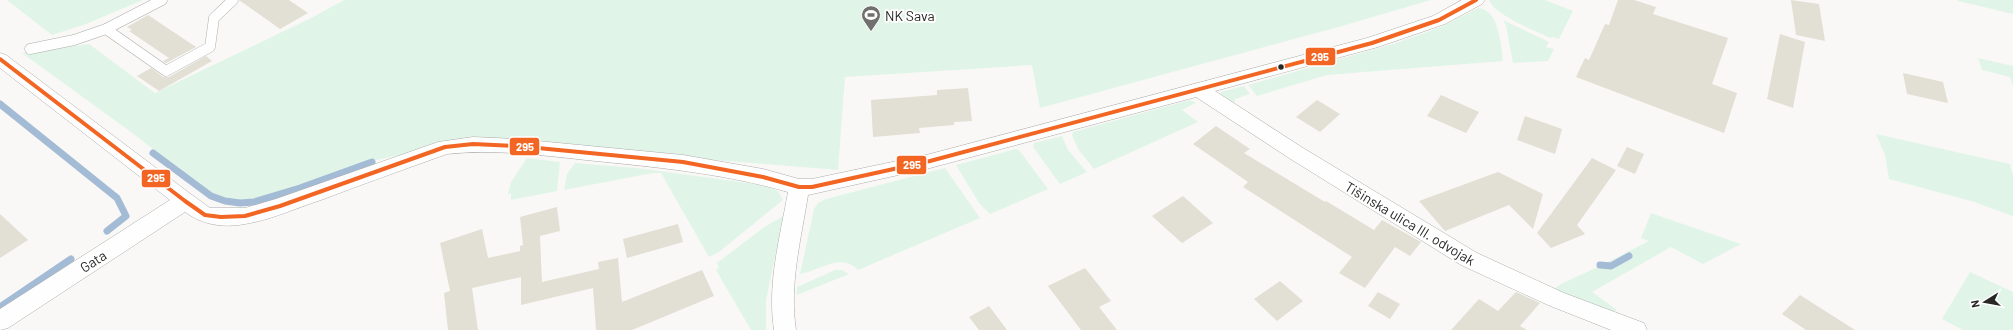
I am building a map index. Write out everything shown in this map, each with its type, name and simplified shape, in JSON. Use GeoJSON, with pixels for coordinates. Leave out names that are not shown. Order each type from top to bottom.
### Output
{"type":"FeatureCollection","features":[{"type":"Feature","properties":{"kind":"street"},"geometry":{"type":"LineString","coordinates":[[0,59],[185,201],[205,215],[221,217],[244,216],[280,206],[445,147],[473,144],[517,146],[683,162],[763,177],[799,187],[824,186],[930,161],[1372,43],[1439,20],[1476,0]]}},
{"type":"Feature","properties":{"kind":"street","name":"Tišinska ulica III. odvojak"},"geometry":{"type":"LineString","coordinates":[[1198,89],[1315,165],[1469,259],[1556,298],[1636,330]]}},
{"type":"Feature","properties":{"kind":"street"},"geometry":{"type":"LineString","coordinates":[[785,330],[781,312],[782,287],[799,187]]}},
{"type":"Feature","properties":{"kind":"street","name":"Gata"},"geometry":{"type":"LineString","coordinates":[[0,321],[185,201]]}},
{"type":"Feature","properties":{"kind":"lane"},"geometry":{"type":"LineString","coordinates":[[30,49],[74,40],[106,29],[162,0]]}},
{"type":"Feature","properties":{"kind":"lane"},"geometry":{"type":"LineString","coordinates":[[106,29],[166,71],[210,47],[214,18],[233,0]]}},
{"type":"Feature","properties":{"kind":"green space"},"geometry":{"type":"Polygon","coordinates":[[[7,0],[143,0],[86,24],[52,35],[7,0]]]}},
{"type":"Feature","properties":{"kind":"green space"},"geometry":{"type":"Polygon","coordinates":[[[344,0],[1431,0],[1342,26],[1040,108],[1032,65],[845,77],[838,170],[469,140],[372,161],[281,193],[249,201],[233,200],[214,195],[196,183],[135,135],[22,53],[89,44],[155,93],[313,17],[344,0]]]}},
{"type":"Feature","properties":{"kind":"green space"},"geometry":{"type":"Polygon","coordinates":[[[1489,0],[1545,0],[1573,11],[1559,39],[1551,38],[1507,17],[1498,11],[1489,0]]]}},
{"type":"Feature","properties":{"kind":"green space"},"geometry":{"type":"Polygon","coordinates":[[[2013,0],[2013,14],[1958,1],[2013,0]]]}},
{"type":"Feature","properties":{"kind":"green space"},"geometry":{"type":"Polygon","coordinates":[[[1478,8],[1485,10],[1495,21],[1500,37],[1503,61],[1327,75],[1257,96],[1248,85],[1393,44],[1441,27],[1478,8]]]}},
{"type":"Feature","properties":{"kind":"green space"},"geometry":{"type":"Polygon","coordinates":[[[1503,20],[1549,42],[1546,47],[1554,49],[1548,61],[1513,63],[1506,26],[1503,20]]]}},
{"type":"Feature","properties":{"kind":"green space"},"geometry":{"type":"Polygon","coordinates":[[[1978,58],[2013,66],[2013,86],[2010,77],[1982,70],[1978,58]]]}},
{"type":"Feature","properties":{"kind":"green space"},"geometry":{"type":"Polygon","coordinates":[[[1244,86],[1250,94],[1235,99],[1235,102],[1228,104],[1220,92],[1244,86]]]}},
{"type":"Feature","properties":{"kind":"green space"},"geometry":{"type":"Polygon","coordinates":[[[1190,100],[1196,103],[1182,110],[1198,122],[1094,169],[1078,149],[1072,135],[1073,132],[1190,100]]]}},
{"type":"Feature","properties":{"kind":"green space"},"geometry":{"type":"Polygon","coordinates":[[[1876,134],[2010,164],[2013,176],[2013,216],[1971,201],[1889,179],[1885,155],[1876,134]]]}},
{"type":"Feature","properties":{"kind":"green space"},"geometry":{"type":"Polygon","coordinates":[[[1062,136],[1068,150],[1087,172],[1060,184],[1033,147],[1034,143],[1062,136]]]}},
{"type":"Feature","properties":{"kind":"green space"},"geometry":{"type":"Polygon","coordinates":[[[1016,149],[1019,150],[1048,189],[990,214],[979,203],[956,165],[1016,149]]]}},
{"type":"Feature","properties":{"kind":"green space"},"geometry":{"type":"Polygon","coordinates":[[[527,158],[560,162],[557,191],[511,200],[511,194],[508,194],[511,182],[527,158]]]}},
{"type":"Feature","properties":{"kind":"green space"},"geometry":{"type":"Polygon","coordinates":[[[575,163],[637,168],[763,185],[778,191],[783,200],[719,252],[709,257],[661,173],[653,173],[564,190],[567,174],[575,163]]]}},
{"type":"Feature","properties":{"kind":"green space"},"geometry":{"type":"Polygon","coordinates":[[[945,168],[980,218],[858,270],[851,265],[837,263],[800,274],[814,209],[818,203],[826,199],[945,168]]]}},
{"type":"Feature","properties":{"kind":"green space"},"geometry":{"type":"Polygon","coordinates":[[[1651,213],[1741,244],[1703,264],[1671,247],[1592,292],[1617,310],[1608,315],[1550,292],[1561,284],[1649,241],[1641,238],[1651,213]]]}},
{"type":"Feature","properties":{"kind":"green space"},"geometry":{"type":"Polygon","coordinates":[[[783,216],[766,301],[766,330],[751,330],[716,270],[719,268],[717,263],[763,228],[783,216]]]}},
{"type":"Feature","properties":{"kind":"green space"},"geometry":{"type":"Polygon","coordinates":[[[835,270],[842,270],[849,274],[797,295],[797,287],[835,270]]]}},
{"type":"Feature","properties":{"kind":"green space"},"geometry":{"type":"Polygon","coordinates":[[[1970,272],[2013,292],[2013,330],[1963,330],[1942,319],[1970,272]]]}},
{"type":"Feature","properties":{"kind":"building"},"geometry":{"type":"Polygon","coordinates":[[[239,0],[289,0],[308,13],[280,29],[239,0]]]}},
{"type":"Feature","properties":{"kind":"building"},"geometry":{"type":"Polygon","coordinates":[[[1618,0],[1634,0],[1656,7],[1653,14],[1728,38],[1712,84],[1737,93],[1724,133],[1576,77],[1585,58],[1589,60],[1605,24],[1609,25],[1618,0]]]}},
{"type":"Feature","properties":{"kind":"building"},"geometry":{"type":"Polygon","coordinates":[[[1791,0],[1819,4],[1825,41],[1796,35],[1791,0]]]}},
{"type":"Feature","properties":{"kind":"building"},"geometry":{"type":"Polygon","coordinates":[[[148,15],[196,47],[166,63],[163,61],[169,58],[129,31],[132,30],[127,27],[148,15]]]}},
{"type":"Feature","properties":{"kind":"building"},"geometry":{"type":"Polygon","coordinates":[[[1780,34],[1805,42],[1793,108],[1767,99],[1780,34]]]}},
{"type":"Feature","properties":{"kind":"building"},"geometry":{"type":"Polygon","coordinates":[[[206,56],[212,61],[159,91],[137,76],[151,68],[163,77],[169,77],[206,56]]]}},
{"type":"Feature","properties":{"kind":"building"},"geometry":{"type":"Polygon","coordinates":[[[1903,73],[1943,82],[1948,103],[1907,94],[1903,73]]]}},
{"type":"Feature","properties":{"kind":"building"},"geometry":{"type":"Polygon","coordinates":[[[968,88],[972,121],[954,122],[954,125],[919,128],[920,133],[873,137],[871,100],[937,95],[937,90],[968,88]]]}},
{"type":"Feature","properties":{"kind":"building"},"geometry":{"type":"Polygon","coordinates":[[[1441,95],[1479,112],[1466,133],[1427,116],[1441,95]]]}},
{"type":"Feature","properties":{"kind":"building"},"geometry":{"type":"Polygon","coordinates":[[[1317,100],[1340,114],[1320,132],[1296,117],[1317,100]]]}},
{"type":"Feature","properties":{"kind":"building"},"geometry":{"type":"Polygon","coordinates":[[[1525,116],[1562,129],[1555,154],[1517,140],[1525,116]]]}},
{"type":"Feature","properties":{"kind":"building"},"geometry":{"type":"Polygon","coordinates":[[[1216,126],[1250,149],[1244,153],[1374,230],[1382,220],[1421,242],[1410,256],[1395,247],[1365,288],[1339,273],[1352,257],[1243,187],[1248,182],[1193,144],[1216,126]]]}},
{"type":"Feature","properties":{"kind":"building"},"geometry":{"type":"Polygon","coordinates":[[[1627,147],[1644,154],[1635,174],[1617,166],[1627,147]]]}},
{"type":"Feature","properties":{"kind":"building"},"geometry":{"type":"Polygon","coordinates":[[[1592,158],[1616,170],[1577,225],[1585,234],[1551,248],[1537,233],[1592,158]]]}},
{"type":"Feature","properties":{"kind":"building"},"geometry":{"type":"Polygon","coordinates":[[[1498,172],[1543,194],[1533,229],[1509,205],[1445,231],[1419,201],[1498,172]]]}},
{"type":"Feature","properties":{"kind":"building"},"geometry":{"type":"Polygon","coordinates":[[[1183,196],[1213,223],[1182,243],[1152,216],[1183,196]]]}},
{"type":"Feature","properties":{"kind":"building"},"geometry":{"type":"Polygon","coordinates":[[[557,207],[560,231],[540,236],[542,282],[599,269],[598,262],[618,258],[622,302],[702,270],[714,296],[632,330],[596,330],[593,288],[521,305],[521,277],[472,288],[478,330],[448,330],[444,293],[450,291],[440,243],[482,229],[488,258],[520,251],[520,246],[523,245],[520,217],[557,207]]]}},
{"type":"Feature","properties":{"kind":"building"},"geometry":{"type":"Polygon","coordinates":[[[0,214],[28,240],[0,258],[0,214]]]}},
{"type":"Feature","properties":{"kind":"building"},"geometry":{"type":"Polygon","coordinates":[[[678,224],[683,242],[627,258],[623,239],[678,224]]]}},
{"type":"Feature","properties":{"kind":"building"},"geometry":{"type":"Polygon","coordinates":[[[1085,268],[1111,301],[1099,307],[1117,330],[1081,330],[1048,286],[1085,268]]]}},
{"type":"Feature","properties":{"kind":"building"},"geometry":{"type":"Polygon","coordinates":[[[1280,281],[1303,301],[1277,321],[1254,299],[1280,281]]]}},
{"type":"Feature","properties":{"kind":"building"},"geometry":{"type":"Polygon","coordinates":[[[1378,292],[1400,304],[1390,319],[1368,306],[1378,292]]]}},
{"type":"Feature","properties":{"kind":"building"},"geometry":{"type":"Polygon","coordinates":[[[1516,292],[1540,303],[1520,326],[1527,330],[1451,330],[1479,299],[1498,311],[1516,292]]]}},
{"type":"Feature","properties":{"kind":"building"},"geometry":{"type":"Polygon","coordinates":[[[1800,295],[1855,330],[1806,330],[1782,314],[1800,295]]]}},
{"type":"Feature","properties":{"kind":"building"},"geometry":{"type":"Polygon","coordinates":[[[989,306],[1007,330],[979,330],[969,317],[989,306]]]}},
{"type":"Feature","properties":{"kind":"waterway"},"geometry":{"type":"LineString","coordinates":[[0,104],[117,198],[126,216],[107,231]]}},
{"type":"Feature","properties":{"kind":"waterway"},"geometry":{"type":"LineString","coordinates":[[153,153],[211,196],[225,201],[240,203],[254,202],[300,188],[372,162]]}},
{"type":"Feature","properties":{"kind":"waterway"},"geometry":{"type":"LineString","coordinates":[[1600,265],[1611,266],[1629,256]]}},
{"type":"Feature","properties":{"kind":"waterway"},"geometry":{"type":"LineString","coordinates":[[0,307],[71,259]]}},
{"type":"Feature","properties":{"kind":"transit line","name":"295"},"geometry":{"type":"LineString","coordinates":[[0,59],[185,201],[205,215],[221,217],[245,216],[280,206],[445,147],[473,144],[517,146],[683,162],[763,177],[799,187],[812,187],[930,161],[1372,43],[1439,20],[1476,0]]}},
{"type":"Feature","properties":{"kind":"place","name":"NK Sava"},"geometry":{"type":"Point","coordinates":[871,32]}}]}
